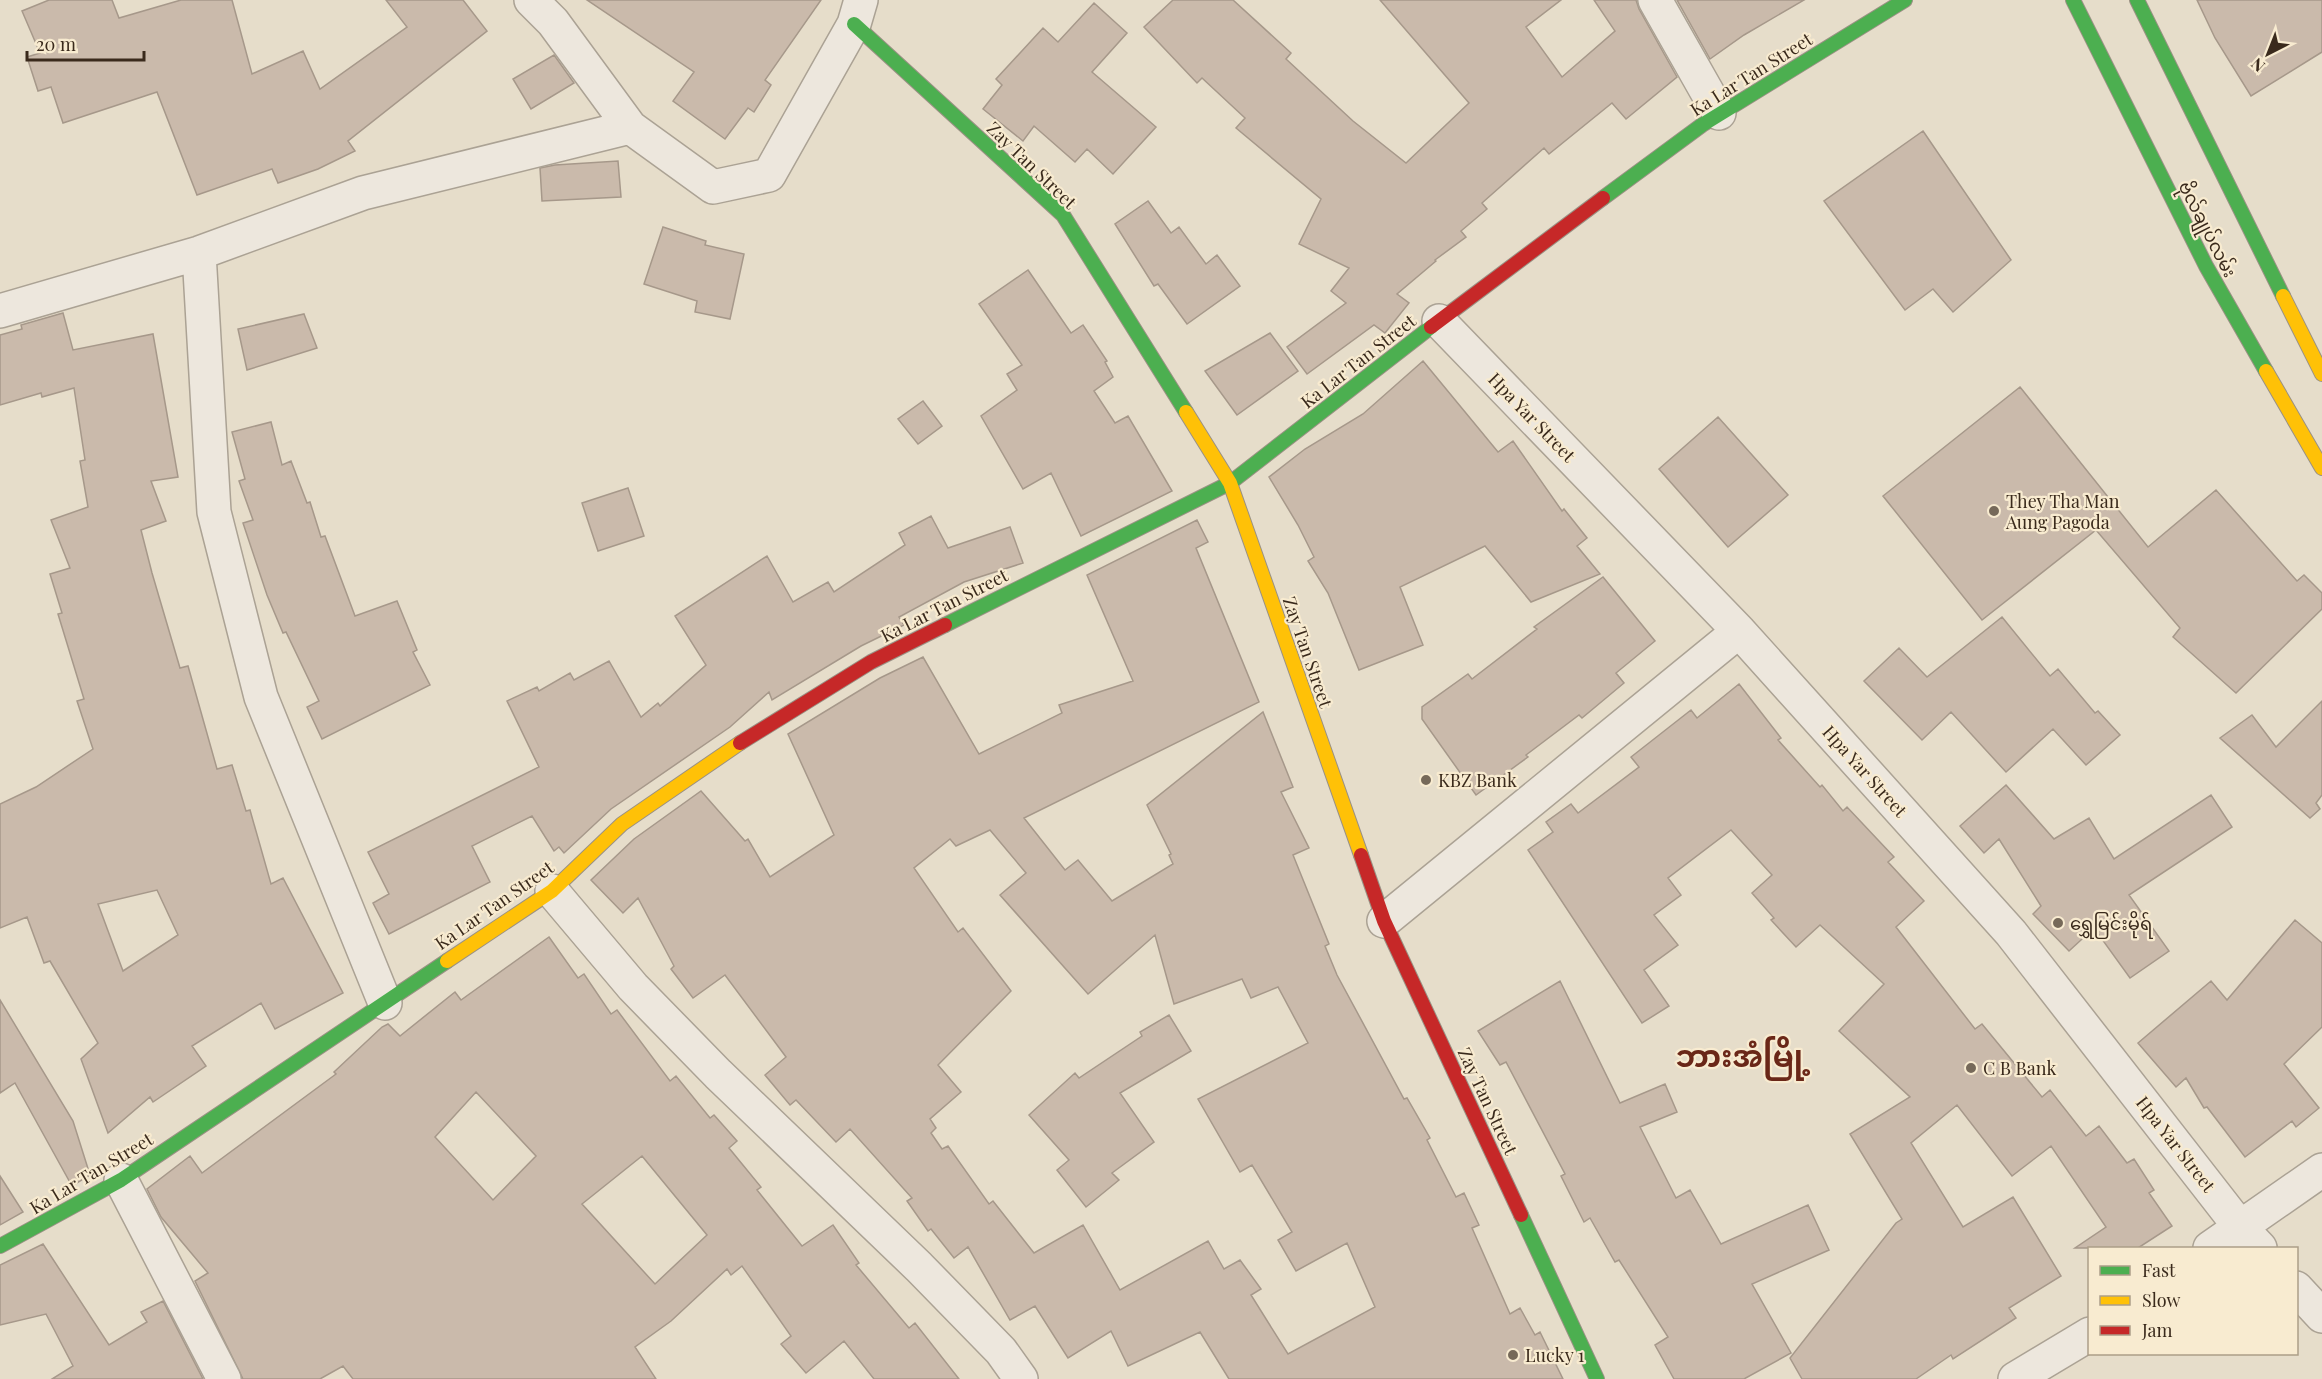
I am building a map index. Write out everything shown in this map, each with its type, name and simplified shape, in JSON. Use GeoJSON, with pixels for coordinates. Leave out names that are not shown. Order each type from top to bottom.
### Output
{"type":"FeatureCollection","features":[{"type":"Feature","properties":{"kind":"street"},"geometry":{"type":"LineString","coordinates":[[531,0],[553,22],[630,127],[713,187],[769,175],[857,12]]}},
{"type":"Feature","properties":{"kind":"street"},"geometry":{"type":"LineString","coordinates":[[1655,0],[1719,113]]}},
{"type":"Feature","properties":{"kind":"street","name":"Ka Lar Tan Street"},"geometry":{"type":"LineString","coordinates":[[0,1246],[121,1180],[385,1003],[552,891],[622,825],[703,767],[862,668],[1230,483],[1439,321],[1719,113],[1905,0]]}},
{"type":"Feature","properties":{"kind":"street","name":"ဗိုလ်ချုပ်လမ်း"},"geometry":{"type":"LineString","coordinates":[[2073,0],[2206,266],[2322,468]]}},
{"type":"Feature","properties":{"kind":"street","name":"ဗိုလ်ချုပ်လမ်း"},"geometry":{"type":"LineString","coordinates":[[2137,0],[2322,374]]}},
{"type":"Feature","properties":{"kind":"street","name":"Zay Tan Street"},"geometry":{"type":"LineString","coordinates":[[857,12],[1063,215],[1230,483],[1384,921],[1597,1379]]}},
{"type":"Feature","properties":{"kind":"street"},"geometry":{"type":"LineString","coordinates":[[0,311],[199,253],[363,193],[630,127]]}},
{"type":"Feature","properties":{"kind":"street"},"geometry":{"type":"LineString","coordinates":[[199,253],[217,523],[261,697],[385,1003]]}},
{"type":"Feature","properties":{"kind":"street","name":"Hpa Yar Street"},"geometry":{"type":"LineString","coordinates":[[1439,321],[1739,631],[2011,933],[2250,1238]]}},
{"type":"Feature","properties":{"kind":"street"},"geometry":{"type":"LineString","coordinates":[[1384,921],[1739,631]]}},
{"type":"Feature","properties":{"kind":"street"},"geometry":{"type":"LineString","coordinates":[[552,891],[633,987],[726,1082],[919,1267],[1001,1351],[1021,1379]]}},
{"type":"Feature","properties":{"kind":"street"},"geometry":{"type":"LineString","coordinates":[[2214,1247],[2250,1238],[2322,1170]]}},
{"type":"Feature","properties":{"kind":"street"},"geometry":{"type":"LineString","coordinates":[[121,1180],[224,1379]]}},
{"type":"Feature","properties":{"kind":"street"},"geometry":{"type":"LineString","coordinates":[[2298,1290],[2322,1316]]}},
{"type":"Feature","properties":{"kind":"street"},"geometry":{"type":"LineString","coordinates":[[2015,1379],[2088,1335]]}},
{"type":"Feature","properties":{"kind":"building"},"geometry":{"type":"Polygon","coordinates":[[[49,0],[112,0],[119,18],[181,0],[232,0],[252,74],[303,51],[320,89],[407,27],[386,0],[463,0],[487,31],[348,141],[355,151],[318,169],[278,183],[272,169],[197,195],[157,92],[63,123],[51,87],[38,91],[27,57],[40,53],[22,11],[49,0]]]}},
{"type":"Feature","properties":{"kind":"building"},"geometry":{"type":"Polygon","coordinates":[[[587,0],[821,0],[765,80],[771,85],[754,112],[748,108],[725,139],[673,101],[694,72],[587,0]]]}},
{"type":"Feature","properties":{"kind":"building"},"geometry":{"type":"Polygon","coordinates":[[[1173,0],[1233,0],[1291,53],[1286,59],[1353,121],[1406,163],[1469,103],[1380,0],[1561,0],[1526,27],[1562,77],[1615,31],[1594,0],[1636,0],[1677,77],[1626,119],[1612,103],[1549,154],[1544,148],[1482,203],[1487,209],[1461,231],[1466,237],[1435,260],[1397,294],[1409,303],[1385,333],[1374,325],[1307,374],[1287,347],[1346,303],[1331,291],[1349,268],[1299,244],[1321,199],[1236,128],[1245,118],[1202,78],[1197,83],[1144,27],[1173,0]]]}},
{"type":"Feature","properties":{"kind":"building"},"geometry":{"type":"Polygon","coordinates":[[[1677,0],[1804,0],[1744,35],[1710,59],[1677,0]]]}},
{"type":"Feature","properties":{"kind":"building"},"geometry":{"type":"Polygon","coordinates":[[[2197,0],[2322,0],[2322,52],[2251,96],[2215,38],[2197,0]]]}},
{"type":"Feature","properties":{"kind":"building"},"geometry":{"type":"Polygon","coordinates":[[[1094,3],[1127,33],[1092,72],[1156,127],[1113,174],[1087,149],[1075,162],[1034,126],[1023,141],[983,109],[1002,85],[996,79],[1043,28],[1058,42],[1094,3]]]}},
{"type":"Feature","properties":{"kind":"building"},"geometry":{"type":"Polygon","coordinates":[[[554,55],[574,83],[531,109],[513,79],[554,55]]]}},
{"type":"Feature","properties":{"kind":"building"},"geometry":{"type":"Polygon","coordinates":[[[1923,131],[2011,260],[1953,312],[1933,289],[1905,310],[1824,201],[1923,131]]]}},
{"type":"Feature","properties":{"kind":"building"},"geometry":{"type":"Polygon","coordinates":[[[618,161],[621,197],[542,201],[540,168],[618,161]]]}},
{"type":"Feature","properties":{"kind":"building"},"geometry":{"type":"Polygon","coordinates":[[[1148,201],[1171,233],[1179,227],[1206,264],[1217,255],[1240,286],[1187,324],[1158,284],[1154,286],[1115,224],[1148,201]]]}},
{"type":"Feature","properties":{"kind":"building"},"geometry":{"type":"Polygon","coordinates":[[[663,227],[706,241],[705,245],[744,254],[730,319],[695,312],[697,301],[644,284],[663,227]]]}},
{"type":"Feature","properties":{"kind":"building"},"geometry":{"type":"Polygon","coordinates":[[[1028,270],[1071,333],[1083,325],[1107,361],[1105,362],[1113,377],[1094,391],[1115,423],[1128,416],[1172,491],[1081,536],[1051,473],[1023,489],[981,416],[1017,390],[1007,374],[1022,365],[979,304],[1028,270]]]}},
{"type":"Feature","properties":{"kind":"building"},"geometry":{"type":"Polygon","coordinates":[[[63,313],[73,350],[153,334],[178,477],[151,481],[166,521],[141,530],[152,573],[180,668],[188,666],[217,769],[232,765],[246,811],[250,810],[271,884],[283,878],[343,993],[275,1029],[261,1003],[192,1046],[206,1066],[153,1102],[150,1097],[108,1133],[81,1059],[98,1043],[50,961],[44,963],[27,917],[0,928],[0,804],[36,787],[93,749],[77,701],[84,699],[58,614],[62,613],[50,574],[70,568],[51,520],[88,507],[80,461],[85,460],[74,388],[42,397],[41,393],[0,405],[0,335],[22,329],[21,325],[63,313]],[[157,890],[98,904],[123,971],[178,935],[157,890]]]}},
{"type":"Feature","properties":{"kind":"building"},"geometry":{"type":"Polygon","coordinates":[[[304,314],[317,348],[247,370],[238,329],[304,314]]]}},
{"type":"Feature","properties":{"kind":"building"},"geometry":{"type":"Polygon","coordinates":[[[1270,333],[1298,371],[1237,415],[1205,371],[1270,333]]]}},
{"type":"Feature","properties":{"kind":"building"},"geometry":{"type":"Polygon","coordinates":[[[1423,361],[1498,452],[1513,441],[1562,511],[1564,509],[1587,538],[1577,546],[1600,574],[1531,602],[1485,546],[1400,587],[1423,645],[1359,670],[1328,593],[1308,561],[1314,557],[1269,477],[1305,449],[1363,414],[1423,361]]]}},
{"type":"Feature","properties":{"kind":"building"},"geometry":{"type":"Polygon","coordinates":[[[2020,387],[2148,547],[2216,490],[2297,581],[2304,575],[2322,593],[2322,609],[2236,693],[2173,637],[2180,628],[2096,530],[1982,620],[1883,496],[2020,387]]]}},
{"type":"Feature","properties":{"kind":"building"},"geometry":{"type":"Polygon","coordinates":[[[923,401],[942,426],[918,444],[898,419],[923,401]]]}},
{"type":"Feature","properties":{"kind":"building"},"geometry":{"type":"Polygon","coordinates":[[[1718,417],[1788,495],[1728,547],[1659,469],[1718,417]]]}},
{"type":"Feature","properties":{"kind":"building"},"geometry":{"type":"Polygon","coordinates":[[[271,422],[282,465],[291,461],[307,503],[310,502],[321,537],[325,536],[355,616],[397,601],[417,650],[413,652],[430,685],[322,739],[307,707],[319,701],[286,632],[283,633],[267,595],[243,523],[253,520],[239,481],[245,479],[232,432],[271,422]]]}},
{"type":"Feature","properties":{"kind":"building"},"geometry":{"type":"Polygon","coordinates":[[[628,488],[644,536],[598,551],[582,503],[628,488]]]}},
{"type":"Feature","properties":{"kind":"building"},"geometry":{"type":"Polygon","coordinates":[[[931,516],[948,548],[1010,527],[1023,563],[964,582],[899,617],[904,625],[861,646],[772,700],[769,692],[730,727],[611,809],[564,853],[559,847],[554,851],[532,816],[472,846],[490,882],[389,934],[373,903],[389,894],[368,852],[539,767],[507,701],[537,687],[539,691],[570,673],[574,680],[609,661],[641,717],[658,703],[660,706],[706,665],[675,616],[767,556],[793,602],[828,582],[834,592],[905,545],[899,533],[931,516]]]}},
{"type":"Feature","properties":{"kind":"building"},"geometry":{"type":"Polygon","coordinates":[[[1197,520],[1208,542],[1196,548],[1259,702],[1024,818],[1065,870],[1078,860],[1112,901],[1173,864],[1169,855],[1171,854],[1147,805],[1263,712],[1293,787],[1281,792],[1309,848],[1293,855],[1329,944],[1325,946],[1337,975],[1404,1099],[1407,1098],[1430,1138],[1427,1140],[1456,1197],[1464,1193],[1479,1225],[1472,1228],[1510,1314],[1520,1308],[1535,1335],[1540,1332],[1563,1379],[1229,1379],[1200,1332],[1128,1366],[1111,1331],[1068,1358],[1035,1306],[1010,1320],[968,1247],[954,1258],[931,1229],[928,1231],[907,1201],[912,1198],[850,1129],[836,1142],[796,1100],[790,1105],[765,1075],[786,1057],[725,975],[693,998],[671,969],[674,966],[638,898],[623,913],[591,880],[634,839],[701,791],[745,841],[748,839],[770,877],[834,835],[788,734],[880,678],[923,657],[979,754],[1062,713],[1059,705],[1133,681],[1087,575],[1197,520]],[[990,830],[956,846],[950,839],[914,868],[958,932],[963,928],[1011,991],[938,1065],[961,1092],[930,1119],[936,1128],[931,1133],[942,1149],[948,1146],[989,1204],[993,1201],[1034,1253],[1083,1225],[1120,1290],[1208,1241],[1224,1269],[1240,1260],[1261,1289],[1251,1295],[1288,1354],[1375,1307],[1347,1243],[1296,1271],[1278,1240],[1292,1232],[1252,1165],[1240,1172],[1198,1099],[1308,1043],[1278,987],[1251,998],[1242,979],[1174,1004],[1155,935],[1088,994],[1000,895],[1026,873],[990,830]]]}},
{"type":"Feature","properties":{"kind":"building"},"geometry":{"type":"Polygon","coordinates":[[[1603,577],[1655,641],[1616,673],[1624,683],[1582,718],[1579,715],[1526,755],[1528,757],[1476,795],[1422,719],[1422,707],[1468,674],[1472,679],[1537,629],[1534,627],[1603,577]]]}},
{"type":"Feature","properties":{"kind":"building"},"geometry":{"type":"Polygon","coordinates":[[[2002,617],[2050,676],[2058,669],[2095,713],[2098,711],[2120,735],[2086,765],[2053,729],[2006,772],[1951,712],[1922,740],[1864,681],[1899,648],[1927,677],[2002,617]]]}},
{"type":"Feature","properties":{"kind":"building"},"geometry":{"type":"Polygon","coordinates":[[[1739,684],[1781,738],[1778,740],[1820,787],[1822,785],[1843,811],[1847,807],[1894,857],[1888,862],[1924,901],[1896,927],[1975,1029],[1982,1024],[2042,1097],[2050,1090],[2086,1136],[2099,1126],[2127,1163],[2134,1159],[2154,1190],[2149,1193],[2172,1226],[2140,1247],[2075,1248],[2106,1227],[2051,1146],[2012,1176],[1957,1105],[1911,1143],[1963,1227],[2013,1197],[2061,1276],[2009,1308],[2016,1318],[1953,1359],[1951,1355],[1916,1379],[1802,1379],[1790,1358],[1896,1223],[1902,1219],[1850,1134],[1910,1097],[1839,1031],[1884,984],[1820,925],[1796,947],[1771,920],[1774,918],[1752,893],[1772,875],[1731,830],[1668,878],[1681,895],[1654,915],[1678,945],[1644,970],[1669,1006],[1642,1023],[1528,850],[1553,832],[1546,822],[1571,804],[1578,813],[1639,767],[1631,757],[1691,710],[1697,718],[1739,684]]]}},
{"type":"Feature","properties":{"kind":"building"},"geometry":{"type":"Polygon","coordinates":[[[2322,701],[2322,795],[2316,803],[2320,809],[2310,818],[2220,738],[2252,715],[2276,747],[2322,701]]]}},
{"type":"Feature","properties":{"kind":"building"},"geometry":{"type":"Polygon","coordinates":[[[2006,785],[2054,839],[2089,818],[2114,859],[2211,795],[2232,827],[2129,895],[2169,951],[2130,978],[2094,928],[2069,951],[2033,914],[2041,906],[1999,839],[1984,853],[1960,826],[2006,785]]]}},
{"type":"Feature","properties":{"kind":"building"},"geometry":{"type":"Polygon","coordinates":[[[2295,920],[2322,943],[2322,1027],[2284,1064],[2319,1108],[2296,1127],[2292,1121],[2245,1157],[2207,1107],[2204,1108],[2186,1078],[2176,1087],[2138,1043],[2211,981],[2227,1000],[2295,920]]]}},
{"type":"Feature","properties":{"kind":"building"},"geometry":{"type":"Polygon","coordinates":[[[549,937],[578,978],[584,974],[611,1014],[617,1010],[670,1081],[676,1076],[710,1118],[714,1115],[737,1141],[729,1148],[761,1187],[757,1190],[802,1246],[833,1225],[859,1263],[856,1265],[909,1328],[915,1323],[959,1379],[874,1379],[844,1341],[806,1373],[781,1344],[791,1336],[742,1266],[731,1275],[727,1269],[671,1321],[635,1347],[656,1379],[353,1379],[343,1366],[320,1379],[243,1379],[195,1281],[208,1273],[161,1217],[147,1189],[190,1156],[202,1173],[336,1074],[334,1072],[382,1027],[388,1024],[400,1036],[455,992],[461,1000],[549,937]],[[476,1092],[435,1137],[493,1200],[536,1156],[476,1092]],[[642,1156],[582,1204],[655,1284],[707,1235],[642,1156]]]}},
{"type":"Feature","properties":{"kind":"building"},"geometry":{"type":"Polygon","coordinates":[[[1560,981],[1620,1103],[1665,1084],[1677,1112],[1640,1127],[1676,1198],[1690,1190],[1721,1244],[1808,1205],[1829,1250],[1752,1284],[1791,1353],[1744,1379],[1674,1379],[1655,1345],[1668,1337],[1619,1260],[1615,1262],[1590,1218],[1584,1222],[1561,1176],[1565,1174],[1506,1062],[1500,1065],[1478,1031],[1560,981]]]}},
{"type":"Feature","properties":{"kind":"building"},"geometry":{"type":"Polygon","coordinates":[[[0,1000],[73,1121],[90,1175],[72,1186],[15,1083],[0,1093],[0,1000]]]}},
{"type":"Feature","properties":{"kind":"building"},"geometry":{"type":"Polygon","coordinates":[[[1169,1015],[1191,1051],[1120,1093],[1154,1142],[1112,1173],[1119,1180],[1086,1207],[1057,1170],[1069,1160],[1029,1115],[1075,1073],[1079,1078],[1142,1036],[1140,1032],[1169,1015]]]}},
{"type":"Feature","properties":{"kind":"building"},"geometry":{"type":"Polygon","coordinates":[[[0,1176],[23,1212],[0,1225],[0,1176]]]}},
{"type":"Feature","properties":{"kind":"building"},"geometry":{"type":"Polygon","coordinates":[[[43,1244],[109,1345],[147,1322],[141,1312],[163,1301],[203,1379],[52,1379],[73,1366],[46,1314],[0,1325],[0,1265],[43,1244]]]}},
{"type":"Feature","properties":{"kind":"traffic: fast"},"geometry":{"type":"LineString","coordinates":[[1603,198],[1702,125],[1905,0]]}},
{"type":"Feature","properties":{"kind":"traffic: fast"},"geometry":{"type":"LineString","coordinates":[[2073,0],[2206,266],[2266,371]]}},
{"type":"Feature","properties":{"kind":"traffic: fast"},"geometry":{"type":"LineString","coordinates":[[2137,0],[2283,296]]}},
{"type":"Feature","properties":{"kind":"traffic: fast"},"geometry":{"type":"LineString","coordinates":[[854,24],[1063,215],[1186,412]]}},
{"type":"Feature","properties":{"kind":"traffic: fast"},"geometry":{"type":"LineString","coordinates":[[945,625],[1230,483],[1431,327]]}},
{"type":"Feature","properties":{"kind":"traffic: fast"},"geometry":{"type":"LineString","coordinates":[[0,1246],[121,1180],[447,961]]}},
{"type":"Feature","properties":{"kind":"traffic: fast"},"geometry":{"type":"LineString","coordinates":[[1521,1215],[1597,1379]]}},
{"type":"Feature","properties":{"kind":"traffic: slow"},"geometry":{"type":"LineString","coordinates":[[2283,296],[2322,374]]}},
{"type":"Feature","properties":{"kind":"traffic: slow"},"geometry":{"type":"LineString","coordinates":[[2266,371],[2322,468]]}},
{"type":"Feature","properties":{"kind":"traffic: slow"},"geometry":{"type":"LineString","coordinates":[[1186,412],[1230,483],[1361,855]]}},
{"type":"Feature","properties":{"kind":"traffic: slow"},"geometry":{"type":"LineString","coordinates":[[447,961],[552,891],[622,824],[740,743]]}},
{"type":"Feature","properties":{"kind":"traffic: jam"},"geometry":{"type":"LineString","coordinates":[[1431,327],[1603,198]]}},
{"type":"Feature","properties":{"kind":"traffic: jam"},"geometry":{"type":"LineString","coordinates":[[740,743],[871,662],[945,625]]}},
{"type":"Feature","properties":{"kind":"traffic: jam"},"geometry":{"type":"LineString","coordinates":[[1361,855],[1384,921],[1521,1215]]}},
{"type":"Feature","properties":{"kind":"place","name":"They Tha Man Aung Pagoda"},"geometry":{"type":"Point","coordinates":[1994,511]}},
{"type":"Feature","properties":{"kind":"place","name":"KBZ Bank"},"geometry":{"type":"Point","coordinates":[1426,780]}},
{"type":"Feature","properties":{"kind":"place","name":"ရွှေမြင်းမိုရ်"},"geometry":{"type":"Point","coordinates":[2058,923]}},
{"type":"Feature","properties":{"kind":"place","name":"C B Bank"},"geometry":{"type":"Point","coordinates":[1971,1068]}},
{"type":"Feature","properties":{"kind":"place","name":"Lucky 1"},"geometry":{"type":"Point","coordinates":[1513,1355]}},
{"type":"Feature","properties":{"kind":"district","name":"ဘားအံမြို့"},"geometry":{"type":"Point","coordinates":[1743,1055]}}]}
